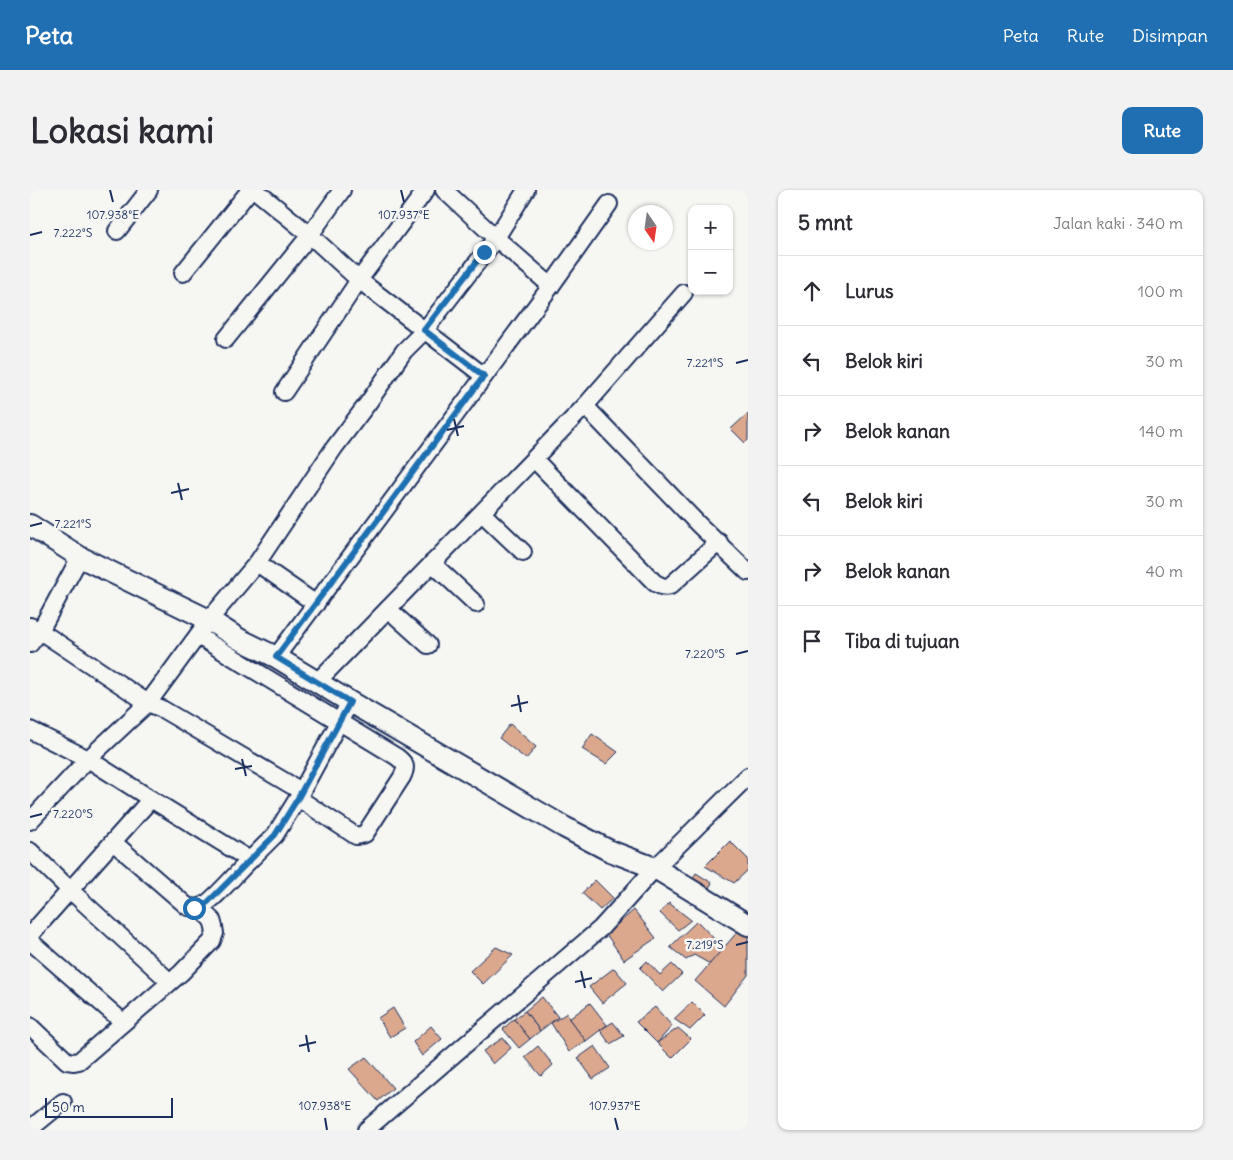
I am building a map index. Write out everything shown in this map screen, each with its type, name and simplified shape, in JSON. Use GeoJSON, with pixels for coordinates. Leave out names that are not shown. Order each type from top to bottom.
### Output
{"type":"FeatureCollection","features":[{"type":"Feature","properties":{"kind":"street"},"geometry":{"type":"LineString","coordinates":[[117,231],[149,190]]}},
{"type":"Feature","properties":{"kind":"street"},"geometry":{"type":"LineString","coordinates":[[183,273],[250,190]]}},
{"type":"Feature","properties":{"kind":"street"},"geometry":{"type":"LineString","coordinates":[[255,190],[310,235],[359,280],[484,376]]}},
{"type":"Feature","properties":{"kind":"street"},"geometry":{"type":"LineString","coordinates":[[226,340],[310,235],[342,190]]}},
{"type":"Feature","properties":{"kind":"street"},"geometry":{"type":"LineString","coordinates":[[284,392],[359,280],[426,190]]}},
{"type":"Feature","properties":{"kind":"street"},"geometry":{"type":"LineString","coordinates":[[444,190],[551,286]]}},
{"type":"Feature","properties":{"kind":"street"},"geometry":{"type":"LineString","coordinates":[[30,821],[88,759],[148,703],[204,628],[257,563],[334,448],[404,351],[424,330],[496,238],[526,190]]}},
{"type":"Feature","properties":{"kind":"street"},"geometry":{"type":"LineString","coordinates":[[276,657],[551,286],[609,204]]}},
{"type":"Feature","properties":{"kind":"street"},"geometry":{"type":"LineString","coordinates":[[317,682],[585,406],[684,293]]}},
{"type":"Feature","properties":{"kind":"street"},"geometry":{"type":"LineString","coordinates":[[585,406],[748,572]]}},
{"type":"Feature","properties":{"kind":"street"},"geometry":{"type":"LineString","coordinates":[[534,459],[660,586],[670,586],[718,542]]}},
{"type":"Feature","properties":{"kind":"street"},"geometry":{"type":"LineString","coordinates":[[482,513],[522,552]]}},
{"type":"Feature","properties":{"kind":"street"},"geometry":{"type":"LineString","coordinates":[[30,525],[80,557],[204,628],[339,721],[403,762],[406,767],[402,777],[365,834],[356,836],[299,795],[162,709],[148,703],[33,634],[80,557]]}},
{"type":"Feature","properties":{"kind":"street"},"geometry":{"type":"LineString","coordinates":[[257,563],[316,604]]}},
{"type":"Feature","properties":{"kind":"street"},"geometry":{"type":"LineString","coordinates":[[432,563],[476,604]]}},
{"type":"Feature","properties":{"kind":"street"},"geometry":{"type":"LineString","coordinates":[[388,608],[428,645]]}},
{"type":"Feature","properties":{"kind":"street"},"geometry":{"type":"LineString","coordinates":[[204,628],[238,639],[276,657],[564,827],[610,850],[655,868],[748,925]]}},
{"type":"Feature","properties":{"kind":"street"},"geometry":{"type":"LineString","coordinates":[[199,908],[208,902],[275,835],[350,702]]}},
{"type":"Feature","properties":{"kind":"street"},"geometry":{"type":"LineString","coordinates":[[30,730],[88,759],[250,860]]}},
{"type":"Feature","properties":{"kind":"street"},"geometry":{"type":"LineString","coordinates":[[366,1130],[601,928],[655,868],[748,776]]}},
{"type":"Feature","properties":{"kind":"street"},"geometry":{"type":"LineString","coordinates":[[30,934],[151,798]]}},
{"type":"Feature","properties":{"kind":"street"},"geometry":{"type":"LineString","coordinates":[[30,1026],[67,1061],[79,1061],[170,982],[212,941],[215,934],[212,920],[199,908],[188,907],[113,842]]}},
{"type":"Feature","properties":{"kind":"street"},"geometry":{"type":"LineString","coordinates":[[30,851],[170,982]]}},
{"type":"Feature","properties":{"kind":"street"},"geometry":{"type":"LineString","coordinates":[[30,941],[123,1022]]}},
{"type":"Feature","properties":{"kind":"street"},"geometry":{"type":"LineString","coordinates":[[30,1129],[63,1102]]}},
{"type":"Feature","properties":{"kind":"building"},"geometry":{"type":"Polygon","coordinates":[[[748,413],[748,440],[745,443],[731,429],[748,413]]]}},
{"type":"Feature","properties":{"kind":"building"},"geometry":{"type":"Polygon","coordinates":[[[510,724],[536,747],[526,759],[499,738],[510,724]]]}},
{"type":"Feature","properties":{"kind":"building"},"geometry":{"type":"Polygon","coordinates":[[[592,734],[618,752],[606,764],[582,749],[592,734]]]}},
{"type":"Feature","properties":{"kind":"building"},"geometry":{"type":"Polygon","coordinates":[[[730,841],[748,859],[748,870],[734,883],[705,866],[730,841]]]}},
{"type":"Feature","properties":{"kind":"building"},"geometry":{"type":"Polygon","coordinates":[[[696,873],[712,883],[705,894],[689,883],[696,873]]]}},
{"type":"Feature","properties":{"kind":"building"},"geometry":{"type":"Polygon","coordinates":[[[595,880],[613,898],[600,910],[582,893],[595,880]]]}},
{"type":"Feature","properties":{"kind":"building"},"geometry":{"type":"Polygon","coordinates":[[[669,903],[691,920],[678,930],[660,913],[669,903]]]}},
{"type":"Feature","properties":{"kind":"building"},"geometry":{"type":"Polygon","coordinates":[[[634,910],[656,938],[624,960],[606,934],[634,910]]]}},
{"type":"Feature","properties":{"kind":"building"},"geometry":{"type":"Polygon","coordinates":[[[697,921],[724,949],[710,964],[694,955],[686,960],[670,947],[697,921]]]}},
{"type":"Feature","properties":{"kind":"building"},"geometry":{"type":"Polygon","coordinates":[[[739,930],[748,936],[748,975],[724,1006],[695,981],[739,930]]]}},
{"type":"Feature","properties":{"kind":"building"},"geometry":{"type":"Polygon","coordinates":[[[496,947],[513,955],[483,984],[470,971],[496,947]]]}},
{"type":"Feature","properties":{"kind":"building"},"geometry":{"type":"Polygon","coordinates":[[[647,961],[660,975],[672,964],[682,974],[663,992],[640,968],[647,961]]]}},
{"type":"Feature","properties":{"kind":"building"},"geometry":{"type":"Polygon","coordinates":[[[614,968],[627,983],[602,1003],[589,987],[614,968]]]}},
{"type":"Feature","properties":{"kind":"building"},"geometry":{"type":"Polygon","coordinates":[[[542,997],[558,1017],[540,1031],[525,1011],[542,997]]]}},
{"type":"Feature","properties":{"kind":"building"},"geometry":{"type":"Polygon","coordinates":[[[692,1002],[705,1015],[690,1030],[674,1019],[692,1002]]]}},
{"type":"Feature","properties":{"kind":"building"},"geometry":{"type":"Polygon","coordinates":[[[590,1003],[607,1025],[586,1041],[569,1019],[590,1003]]]}},
{"type":"Feature","properties":{"kind":"building"},"geometry":{"type":"Polygon","coordinates":[[[655,1007],[672,1026],[657,1043],[636,1022],[655,1007]]]}},
{"type":"Feature","properties":{"kind":"building"},"geometry":{"type":"Polygon","coordinates":[[[393,1008],[405,1028],[390,1037],[378,1018],[393,1008]]]}},
{"type":"Feature","properties":{"kind":"building"},"geometry":{"type":"Polygon","coordinates":[[[525,1011],[540,1031],[530,1039],[514,1019],[525,1011]]]}},
{"type":"Feature","properties":{"kind":"building"},"geometry":{"type":"Polygon","coordinates":[[[567,1013],[569,1019],[586,1041],[569,1052],[551,1023],[567,1013]]]}},
{"type":"Feature","properties":{"kind":"building"},"geometry":{"type":"Polygon","coordinates":[[[514,1019],[530,1039],[519,1048],[503,1029],[514,1019]]]}},
{"type":"Feature","properties":{"kind":"building"},"geometry":{"type":"Polygon","coordinates":[[[613,1022],[624,1036],[610,1044],[600,1030],[613,1022]]]}},
{"type":"Feature","properties":{"kind":"building"},"geometry":{"type":"Polygon","coordinates":[[[431,1026],[442,1039],[422,1056],[413,1042],[431,1026]]]}},
{"type":"Feature","properties":{"kind":"building"},"geometry":{"type":"Polygon","coordinates":[[[678,1028],[691,1039],[672,1058],[657,1043],[678,1028]]]}},
{"type":"Feature","properties":{"kind":"building"},"geometry":{"type":"Polygon","coordinates":[[[503,1038],[511,1048],[493,1064],[483,1051],[503,1038]]]}},
{"type":"Feature","properties":{"kind":"building"},"geometry":{"type":"Polygon","coordinates":[[[538,1046],[553,1065],[541,1076],[525,1057],[538,1046]]]}},
{"type":"Feature","properties":{"kind":"building"},"geometry":{"type":"Polygon","coordinates":[[[595,1046],[610,1068],[593,1079],[578,1058],[595,1046]]]}},
{"type":"Feature","properties":{"kind":"building"},"geometry":{"type":"Polygon","coordinates":[[[366,1057],[393,1088],[378,1101],[349,1069],[366,1057]]]}},
{"type":"Feature","properties":{"kind":"route"},"geometry":{"type":"LineString","coordinates":[[194,908],[199,908],[208,902],[275,835],[298,798],[350,702],[276,657],[484,376],[424,330],[484,252]]}}]}
